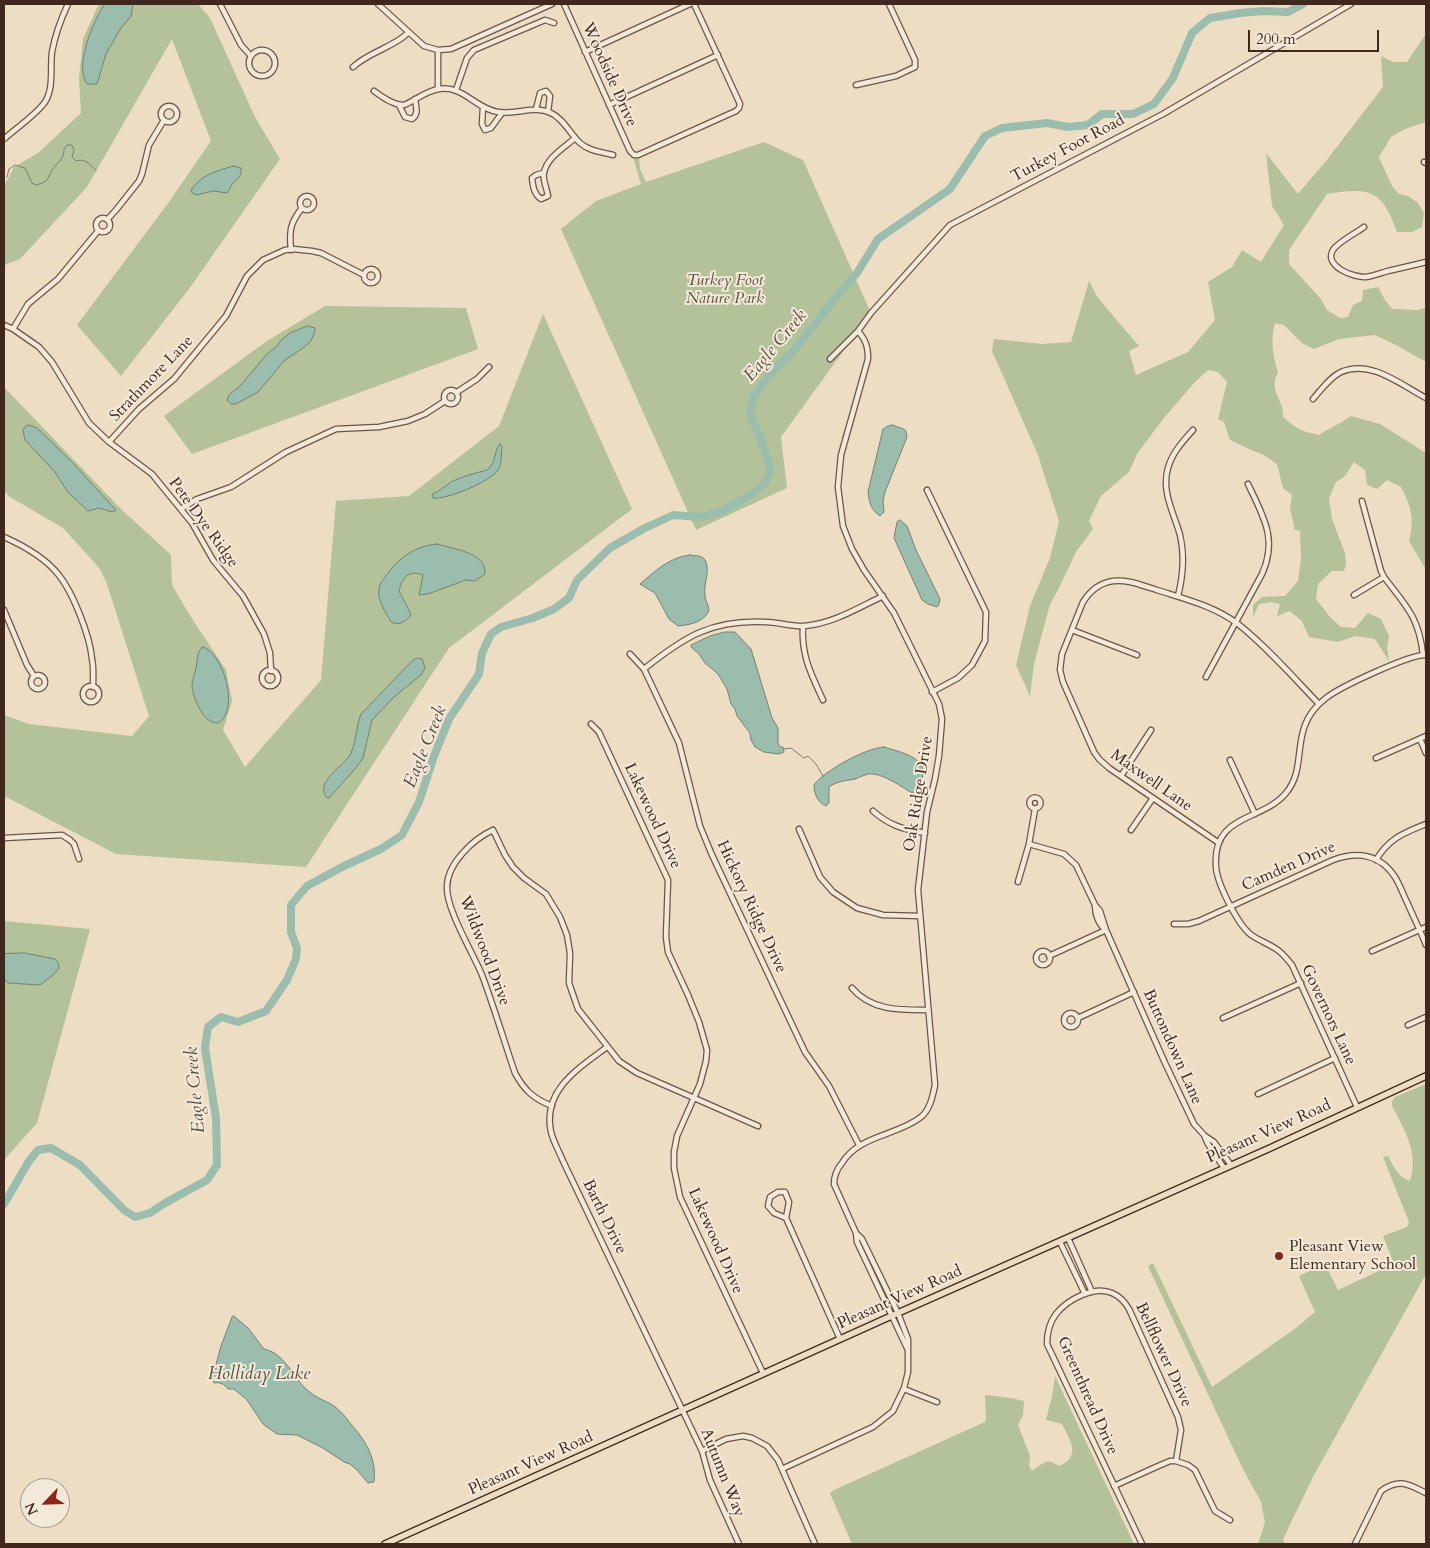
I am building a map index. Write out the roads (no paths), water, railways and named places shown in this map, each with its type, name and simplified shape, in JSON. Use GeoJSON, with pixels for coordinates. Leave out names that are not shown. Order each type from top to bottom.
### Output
{"type":"FeatureCollection","features":[{"type":"Feature","properties":{"kind":"main road","name":"Pleasant View Road"},"geometry":{"type":"LineString","coordinates":[[385,1544],[1426,1076]]}},
{"type":"Feature","properties":{"kind":"street"},"geometry":{"type":"LineString","coordinates":[[4,139],[40,107],[47,98],[55,37],[68,4]]}},
{"type":"Feature","properties":{"kind":"street"},"geometry":{"type":"LineString","coordinates":[[220,4],[241,45],[251,56]]}},
{"type":"Feature","properties":{"kind":"street"},"geometry":{"type":"LineString","coordinates":[[378,4],[424,46],[438,50],[451,49],[552,4]]}},
{"type":"Feature","properties":{"kind":"street","name":"Woodside Drive"},"geometry":{"type":"LineString","coordinates":[[564,4],[630,151],[634,155],[639,155],[672,141],[739,108],[740,104],[718,55]]}},
{"type":"Feature","properties":{"kind":"street"},"geometry":{"type":"LineString","coordinates":[[585,52],[690,4]]}},
{"type":"Feature","properties":{"kind":"street"},"geometry":{"type":"LineString","coordinates":[[609,105],[718,55],[694,4]]}},
{"type":"Feature","properties":{"kind":"street"},"geometry":{"type":"LineString","coordinates":[[856,85],[896,76],[915,67],[915,60],[889,4]]}},
{"type":"Feature","properties":{"kind":"street","name":"Turkey Foot Road"},"geometry":{"type":"LineString","coordinates":[[830,359],[858,331],[871,313],[950,225],[1163,114],[1351,4]]}},
{"type":"Feature","properties":{"kind":"street"},"geometry":{"type":"LineString","coordinates":[[456,90],[467,58],[474,50],[545,20],[554,23]]}},
{"type":"Feature","properties":{"kind":"street"},"geometry":{"type":"LineString","coordinates":[[353,67],[362,59],[399,41],[408,33]]}},
{"type":"Feature","properties":{"kind":"street"},"geometry":{"type":"LineString","coordinates":[[266,50],[270,52],[274,59],[273,71],[265,76],[253,72],[249,64],[251,56],[258,51],[266,50]]}},
{"type":"Feature","properties":{"kind":"street"},"geometry":{"type":"LineString","coordinates":[[438,50],[438,89]]}},
{"type":"Feature","properties":{"kind":"street"},"geometry":{"type":"LineString","coordinates":[[374,91],[383,98],[398,105],[404,105],[432,91],[449,89],[456,90],[483,107],[495,112],[509,113],[536,109],[552,113],[582,144],[591,149],[613,155]]}},
{"type":"Feature","properties":{"kind":"street"},"geometry":{"type":"LineString","coordinates":[[536,109],[540,92],[546,91],[550,96],[548,112]]}},
{"type":"Feature","properties":{"kind":"street"},"geometry":{"type":"LineString","coordinates":[[398,105],[405,117],[409,119],[416,116],[415,100]]}},
{"type":"Feature","properties":{"kind":"street"},"geometry":{"type":"LineString","coordinates":[[483,107],[482,124],[485,130],[491,128],[502,113]]}},
{"type":"Feature","properties":{"kind":"street"},"geometry":{"type":"LineString","coordinates":[[107,220],[139,181],[149,145],[164,120]]}},
{"type":"Feature","properties":{"kind":"street"},"geometry":{"type":"LineString","coordinates":[[544,173],[532,178],[534,191],[541,199],[548,196],[544,173],[547,165],[554,155],[575,138]]}},
{"type":"Feature","properties":{"kind":"street"},"geometry":{"type":"LineString","coordinates":[[290,250],[292,225],[294,218],[302,208]]}},
{"type":"Feature","properties":{"kind":"street"},"geometry":{"type":"LineString","coordinates":[[101,218],[107,220],[110,226],[107,230],[103,232],[98,231],[97,221],[101,218]]}},
{"type":"Feature","properties":{"kind":"street"},"geometry":{"type":"LineString","coordinates":[[1364,227],[1331,253],[1331,259],[1343,272],[1367,277],[1426,262]]}},
{"type":"Feature","properties":{"kind":"street"},"geometry":{"type":"LineString","coordinates":[[13,329],[28,304],[58,279],[98,231]]}},
{"type":"Feature","properties":{"kind":"street","name":"Strathmore Lane"},"geometry":{"type":"LineString","coordinates":[[109,442],[139,410],[174,379],[226,316],[247,276],[263,260],[272,255],[290,250],[304,250],[321,253],[364,275]]}},
{"type":"Feature","properties":{"kind":"street","name":"Pete Dye Ridge"},"geometry":{"type":"LineString","coordinates":[[4,325],[39,347],[52,362],[89,423],[109,442],[152,474],[192,523],[213,560],[243,596],[264,634],[270,654],[271,671]]}},
{"type":"Feature","properties":{"kind":"street","name":"Oak Ridge Drive"},"geometry":{"type":"LineString","coordinates":[[858,331],[867,344],[868,359],[841,455],[838,487],[843,526],[852,549],[864,570],[894,613],[938,704],[942,719],[936,779],[927,812],[918,890],[935,1085],[933,1098],[922,1116],[902,1127],[859,1145],[846,1155],[838,1169],[834,1184],[856,1234],[862,1240],[898,1313],[908,1339],[908,1351]]}},
{"type":"Feature","properties":{"kind":"street"},"geometry":{"type":"LineString","coordinates":[[457,392],[477,379],[489,367]]}},
{"type":"Feature","properties":{"kind":"street"},"geometry":{"type":"LineString","coordinates":[[1313,399],[1340,372],[1360,369],[1376,371],[1426,398]]}},
{"type":"Feature","properties":{"kind":"street"},"geometry":{"type":"LineString","coordinates":[[445,401],[444,395],[446,391],[450,389],[457,392]]}},
{"type":"Feature","properties":{"kind":"street"},"geometry":{"type":"LineString","coordinates":[[445,401],[450,404],[455,403],[458,399],[457,392]]}},
{"type":"Feature","properties":{"kind":"street"},"geometry":{"type":"LineString","coordinates":[[181,509],[197,499],[231,487],[286,452],[336,429],[379,427],[408,421],[445,401]]}},
{"type":"Feature","properties":{"kind":"street"},"geometry":{"type":"LineString","coordinates":[[1178,596],[1183,551],[1180,535],[1168,500],[1166,476],[1175,453],[1193,430]]}},
{"type":"Feature","properties":{"kind":"street"},"geometry":{"type":"LineString","coordinates":[[1206,677],[1266,566],[1270,549],[1268,531],[1248,484]]}},
{"type":"Feature","properties":{"kind":"street"},"geometry":{"type":"LineString","coordinates":[[927,490],[986,612],[985,641],[972,665],[958,678],[932,692]]}},
{"type":"Feature","properties":{"kind":"street"},"geometry":{"type":"LineString","coordinates":[[1219,843],[1223,834],[1232,825],[1280,800],[1293,784],[1298,771],[1302,734],[1313,711],[1319,704],[1334,692],[1372,674],[1410,657],[1425,655],[1412,614],[1384,577],[1362,501]]}},
{"type":"Feature","properties":{"kind":"street"},"geometry":{"type":"LineString","coordinates":[[4,537],[40,558],[57,572],[65,583],[77,608],[92,658],[93,687]]}},
{"type":"Feature","properties":{"kind":"street"},"geometry":{"type":"LineString","coordinates":[[1354,595],[1384,577]]}},
{"type":"Feature","properties":{"kind":"street","name":"Maxwell Lane"},"geometry":{"type":"LineString","coordinates":[[1219,843],[1099,759],[1063,682],[1060,670],[1062,654],[1086,596],[1104,583],[1128,581],[1178,596],[1215,610],[1236,622],[1261,644],[1319,704]]}},
{"type":"Feature","properties":{"kind":"street"},"geometry":{"type":"LineString","coordinates":[[644,669],[688,637],[724,624],[765,622],[804,626],[833,620],[883,596]]}},
{"type":"Feature","properties":{"kind":"street"},"geometry":{"type":"LineString","coordinates":[[4,610],[23,657],[34,676]]}},
{"type":"Feature","properties":{"kind":"street"},"geometry":{"type":"LineString","coordinates":[[804,626],[802,640],[805,657],[823,700]]}},
{"type":"Feature","properties":{"kind":"street"},"geometry":{"type":"LineString","coordinates":[[1072,630],[1137,656]]}},
{"type":"Feature","properties":{"kind":"street","name":"Hickory Ridge Drive"},"geometry":{"type":"LineString","coordinates":[[630,654],[644,669],[679,743],[700,826],[712,855],[805,1052],[829,1086],[859,1145]]}},
{"type":"Feature","properties":{"kind":"street","name":"Lakewood Drive"},"geometry":{"type":"LineString","coordinates":[[591,724],[599,732],[668,880],[666,937],[668,952],[699,1022],[706,1050],[706,1061],[700,1084],[677,1136],[674,1160],[676,1184],[683,1203],[763,1373]]}},
{"type":"Feature","properties":{"kind":"street"},"geometry":{"type":"LineString","coordinates":[[1121,776],[1151,730]]}},
{"type":"Feature","properties":{"kind":"street"},"geometry":{"type":"LineString","coordinates":[[1376,758],[1426,736]]}},
{"type":"Feature","properties":{"kind":"street"},"geometry":{"type":"LineString","coordinates":[[1420,739],[1426,752]]}},
{"type":"Feature","properties":{"kind":"street"},"geometry":{"type":"LineString","coordinates":[[1230,760],[1255,814]]}},
{"type":"Feature","properties":{"kind":"street"},"geometry":{"type":"LineString","coordinates":[[1131,830],[1153,798]]}},
{"type":"Feature","properties":{"kind":"street"},"geometry":{"type":"LineString","coordinates":[[1018,882],[1029,844],[1035,809]]}},
{"type":"Feature","properties":{"kind":"street"},"geometry":{"type":"LineString","coordinates":[[873,811],[886,821],[902,829],[924,833]]}},
{"type":"Feature","properties":{"kind":"street"},"geometry":{"type":"LineString","coordinates":[[1426,824],[1389,843],[1376,860],[1388,868],[1396,879],[1426,945]]}},
{"type":"Feature","properties":{"kind":"street","name":"Wildwood Drive"},"geometry":{"type":"LineString","coordinates":[[552,1106],[531,1095],[522,1086],[515,1073],[482,976],[450,904],[447,887],[449,876],[457,860],[483,835],[493,830],[505,856],[513,867],[524,878],[546,894],[560,916],[567,935],[570,953],[569,983],[578,1009],[619,1061],[628,1068],[758,1126]]}},
{"type":"Feature","properties":{"kind":"street"},"geometry":{"type":"LineString","coordinates":[[799,830],[820,877],[833,892],[857,908],[883,915],[920,916]]}},
{"type":"Feature","properties":{"kind":"street"},"geometry":{"type":"LineString","coordinates":[[4,838],[62,834],[74,844],[79,859]]}},
{"type":"Feature","properties":{"kind":"street","name":"Governors Lane"},"geometry":{"type":"LineString","coordinates":[[1219,843],[1216,869],[1231,906],[1241,925],[1249,933],[1279,951],[1292,965],[1357,1107]]}},
{"type":"Feature","properties":{"kind":"street","name":"Buttondown Lane"},"geometry":{"type":"LineString","coordinates":[[1029,844],[1064,854],[1076,865],[1095,905],[1100,911],[1106,930],[1194,1124],[1204,1135],[1224,1168]]}},
{"type":"Feature","properties":{"kind":"street","name":"Camden Drive"},"geometry":{"type":"LineString","coordinates":[[1174,924],[1194,923],[1348,855],[1360,855],[1376,860]]}},
{"type":"Feature","properties":{"kind":"street"},"geometry":{"type":"LineString","coordinates":[[1372,951],[1426,927]]}},
{"type":"Feature","properties":{"kind":"street"},"geometry":{"type":"LineString","coordinates":[[1050,956],[1106,930]]}},
{"type":"Feature","properties":{"kind":"street"},"geometry":{"type":"LineString","coordinates":[[1223,1018],[1301,983]]}},
{"type":"Feature","properties":{"kind":"street"},"geometry":{"type":"LineString","coordinates":[[852,988],[870,1003],[885,1008],[928,1010]]}},
{"type":"Feature","properties":{"kind":"street"},"geometry":{"type":"LineString","coordinates":[[1078,1018],[1134,992]]}},
{"type":"Feature","properties":{"kind":"street"},"geometry":{"type":"LineString","coordinates":[[1408,1025],[1426,1017]]}},
{"type":"Feature","properties":{"kind":"street","name":"Barth Drive"},"geometry":{"type":"LineString","coordinates":[[607,1047],[569,1076],[561,1085],[552,1106],[551,1132],[682,1411]]}},
{"type":"Feature","properties":{"kind":"street"},"geometry":{"type":"LineString","coordinates":[[1258,1094],[1335,1058]]}},
{"type":"Feature","properties":{"kind":"street"},"geometry":{"type":"LineString","coordinates":[[1204,1135],[1214,1142],[1231,1165]]}},
{"type":"Feature","properties":{"kind":"street"},"geometry":{"type":"LineString","coordinates":[[786,1218],[774,1212],[768,1206],[770,1197],[778,1192],[785,1192],[789,1202],[786,1218],[840,1339]]}},
{"type":"Feature","properties":{"kind":"street","name":"Oak Ridge Drive"},"geometry":{"type":"LineString","coordinates":[[856,1234],[856,1242],[908,1351]]}},
{"type":"Feature","properties":{"kind":"street"},"geometry":{"type":"LineString","coordinates":[[1068,1238],[1092,1292]]}},
{"type":"Feature","properties":{"kind":"street"},"geometry":{"type":"LineString","coordinates":[[1060,1242],[1085,1294]]}},
{"type":"Feature","properties":{"kind":"street","name":"Bellflower Drive"},"geometry":{"type":"LineString","coordinates":[[1085,1294],[1107,1291],[1114,1293],[1129,1309],[1178,1417],[1181,1430],[1176,1461]]}},
{"type":"Feature","properties":{"kind":"street","name":"Greenthread Drive"},"geometry":{"type":"LineString","coordinates":[[1085,1294],[1063,1306],[1055,1315],[1047,1334],[1048,1344],[1142,1544]]}},
{"type":"Feature","properties":{"kind":"street"},"geometry":{"type":"LineString","coordinates":[[782,1469],[873,1427],[892,1410],[904,1389],[908,1372],[908,1351]]}},
{"type":"Feature","properties":{"kind":"street"},"geometry":{"type":"LineString","coordinates":[[904,1389],[936,1402]]}},
{"type":"Feature","properties":{"kind":"street","name":"Autumn Way"},"geometry":{"type":"LineString","coordinates":[[682,1411],[702,1451],[710,1480],[739,1544]]}},
{"type":"Feature","properties":{"kind":"street"},"geometry":{"type":"LineString","coordinates":[[702,1451],[726,1439],[743,1436],[752,1438],[767,1446],[782,1469],[815,1544]]}},
{"type":"Feature","properties":{"kind":"street"},"geometry":{"type":"LineString","coordinates":[[1114,1486],[1156,1466],[1176,1461],[1188,1465],[1195,1470],[1215,1511],[1230,1520]]}},
{"type":"Feature","properties":{"kind":"street"},"geometry":{"type":"LineString","coordinates":[[1355,1544],[1381,1491],[1387,1486],[1406,1483],[1426,1493]]}},
{"type":"Feature","properties":{"kind":"water"},"geometry":{"type":"Polygon","coordinates":[[[105,4],[133,4],[131,16],[121,28],[106,54],[97,84],[87,84],[83,67],[84,55],[95,21],[105,4]]]}},
{"type":"Feature","properties":{"kind":"water"},"geometry":{"type":"Polygon","coordinates":[[[233,166],[241,168],[241,173],[227,193],[213,191],[197,195],[192,193],[191,190],[205,177],[233,166]]]}},
{"type":"Feature","properties":{"kind":"water"},"geometry":{"type":"Polygon","coordinates":[[[308,326],[315,328],[311,341],[285,360],[258,392],[236,404],[231,404],[227,400],[229,395],[241,385],[281,340],[290,333],[308,326]]]}},
{"type":"Feature","properties":{"kind":"water"},"geometry":{"type":"Polygon","coordinates":[[[29,425],[37,428],[72,462],[116,510],[112,512],[99,508],[88,511],[67,491],[55,472],[25,440],[23,430],[29,425]]]}},
{"type":"Feature","properties":{"kind":"water"},"geometry":{"type":"Polygon","coordinates":[[[893,425],[905,430],[907,437],[885,492],[883,501],[884,512],[880,516],[871,506],[868,492],[883,429],[893,425]]]}},
{"type":"Feature","properties":{"kind":"water"},"geometry":{"type":"Polygon","coordinates":[[[500,444],[502,446],[500,465],[493,475],[477,485],[457,493],[433,498],[432,494],[453,481],[487,470],[492,464],[500,444]]]}},
{"type":"Feature","properties":{"kind":"water"},"geometry":{"type":"Polygon","coordinates":[[[900,520],[907,526],[916,550],[940,599],[937,607],[922,600],[894,538],[897,522],[900,520]]]}},
{"type":"Feature","properties":{"kind":"water"},"geometry":{"type":"Polygon","coordinates":[[[437,544],[475,556],[484,567],[485,574],[475,581],[466,580],[428,594],[419,595],[423,575],[418,573],[410,574],[402,582],[399,591],[411,614],[402,623],[391,622],[379,598],[379,589],[385,576],[410,553],[422,547],[437,544]]]}},
{"type":"Feature","properties":{"kind":"water"},"geometry":{"type":"Polygon","coordinates":[[[690,555],[702,557],[707,564],[705,598],[709,609],[704,617],[698,621],[678,626],[669,619],[655,593],[640,584],[669,562],[690,555]]]}},
{"type":"Feature","properties":{"kind":"water"},"geometry":{"type":"Polygon","coordinates":[[[725,632],[735,632],[751,649],[772,718],[778,728],[778,743],[780,747],[783,747],[784,752],[779,754],[764,752],[755,747],[750,733],[737,716],[727,689],[718,674],[691,647],[691,645],[710,636],[725,632]]]}},
{"type":"Feature","properties":{"kind":"water"},"geometry":{"type":"Polygon","coordinates":[[[203,647],[211,651],[217,660],[227,683],[228,707],[225,717],[218,723],[208,719],[199,709],[192,684],[198,653],[203,647]]]}},
{"type":"Feature","properties":{"kind":"water"},"geometry":{"type":"Polygon","coordinates":[[[418,658],[422,659],[425,668],[421,675],[394,697],[372,720],[363,758],[327,798],[324,786],[351,753],[361,714],[412,661],[418,658]]]}},
{"type":"Feature","properties":{"kind":"water"},"geometry":{"type":"Polygon","coordinates":[[[884,747],[908,755],[919,762],[923,773],[917,792],[912,793],[888,779],[871,774],[832,785],[829,787],[829,803],[826,806],[823,805],[815,792],[814,785],[819,779],[836,767],[867,751],[884,747]]]}},
{"type":"Feature","properties":{"kind":"water"},"geometry":{"type":"Polygon","coordinates":[[[25,953],[55,959],[58,962],[59,968],[40,985],[8,983],[4,979],[4,954],[25,953]]]}},
{"type":"Feature","properties":{"kind":"water","name":"Holliday Lake"},"geometry":{"type":"Polygon","coordinates":[[[234,1316],[248,1328],[264,1349],[277,1355],[287,1365],[308,1391],[334,1406],[344,1415],[361,1436],[369,1450],[374,1465],[374,1482],[368,1483],[350,1464],[297,1435],[277,1434],[263,1424],[247,1400],[234,1389],[228,1389],[222,1384],[214,1383],[212,1379],[221,1346],[234,1316]]]}},
{"type":"Feature","properties":{"kind":"waterway","name":"Eagle Creek"},"geometry":{"type":"LineString","coordinates":[[4,1204],[29,1161],[38,1150],[51,1148],[80,1165],[124,1210],[135,1217],[150,1213],[207,1180],[217,1165],[216,1118],[205,1048],[208,1027],[221,1017],[238,1022],[266,1011],[287,980],[296,959],[297,948],[291,932],[291,905],[307,886],[381,849],[402,835],[419,802],[434,756],[449,719],[479,674],[482,653],[491,634],[501,627],[533,618],[554,609],[569,598],[577,580],[610,548],[643,529],[673,515],[700,517],[721,512],[749,496],[765,483],[771,471],[762,442],[750,415],[753,398],[770,374],[790,355],[857,273],[878,239],[950,189],[985,136],[1002,128],[1047,123],[1068,127],[1088,125],[1102,114],[1133,114],[1154,104],[1173,78],[1192,33],[1210,18],[1263,11],[1288,12],[1303,4]]}},
{"type":"Feature","properties":{"kind":"waterway"},"geometry":{"type":"LineString","coordinates":[[7,177],[9,169],[15,165],[25,168],[32,183],[36,185],[43,183],[62,158],[67,145],[72,145],[74,150],[72,157],[76,161],[84,161],[96,170]]}},
{"type":"Feature","properties":{"kind":"waterway"},"geometry":{"type":"LineString","coordinates":[[784,749],[791,748],[804,758],[808,756],[816,764],[823,776]]}},
{"type":"Feature","properties":{"kind":"place","name":"Pleasant View Elementary School"},"geometry":{"type":"Point","coordinates":[1279,1256]}},
{"type":"Feature","properties":{"kind":"park label","name":"Turkey Foot Nature Park"},"geometry":{"type":"Point","coordinates":[725,290]}}]}
